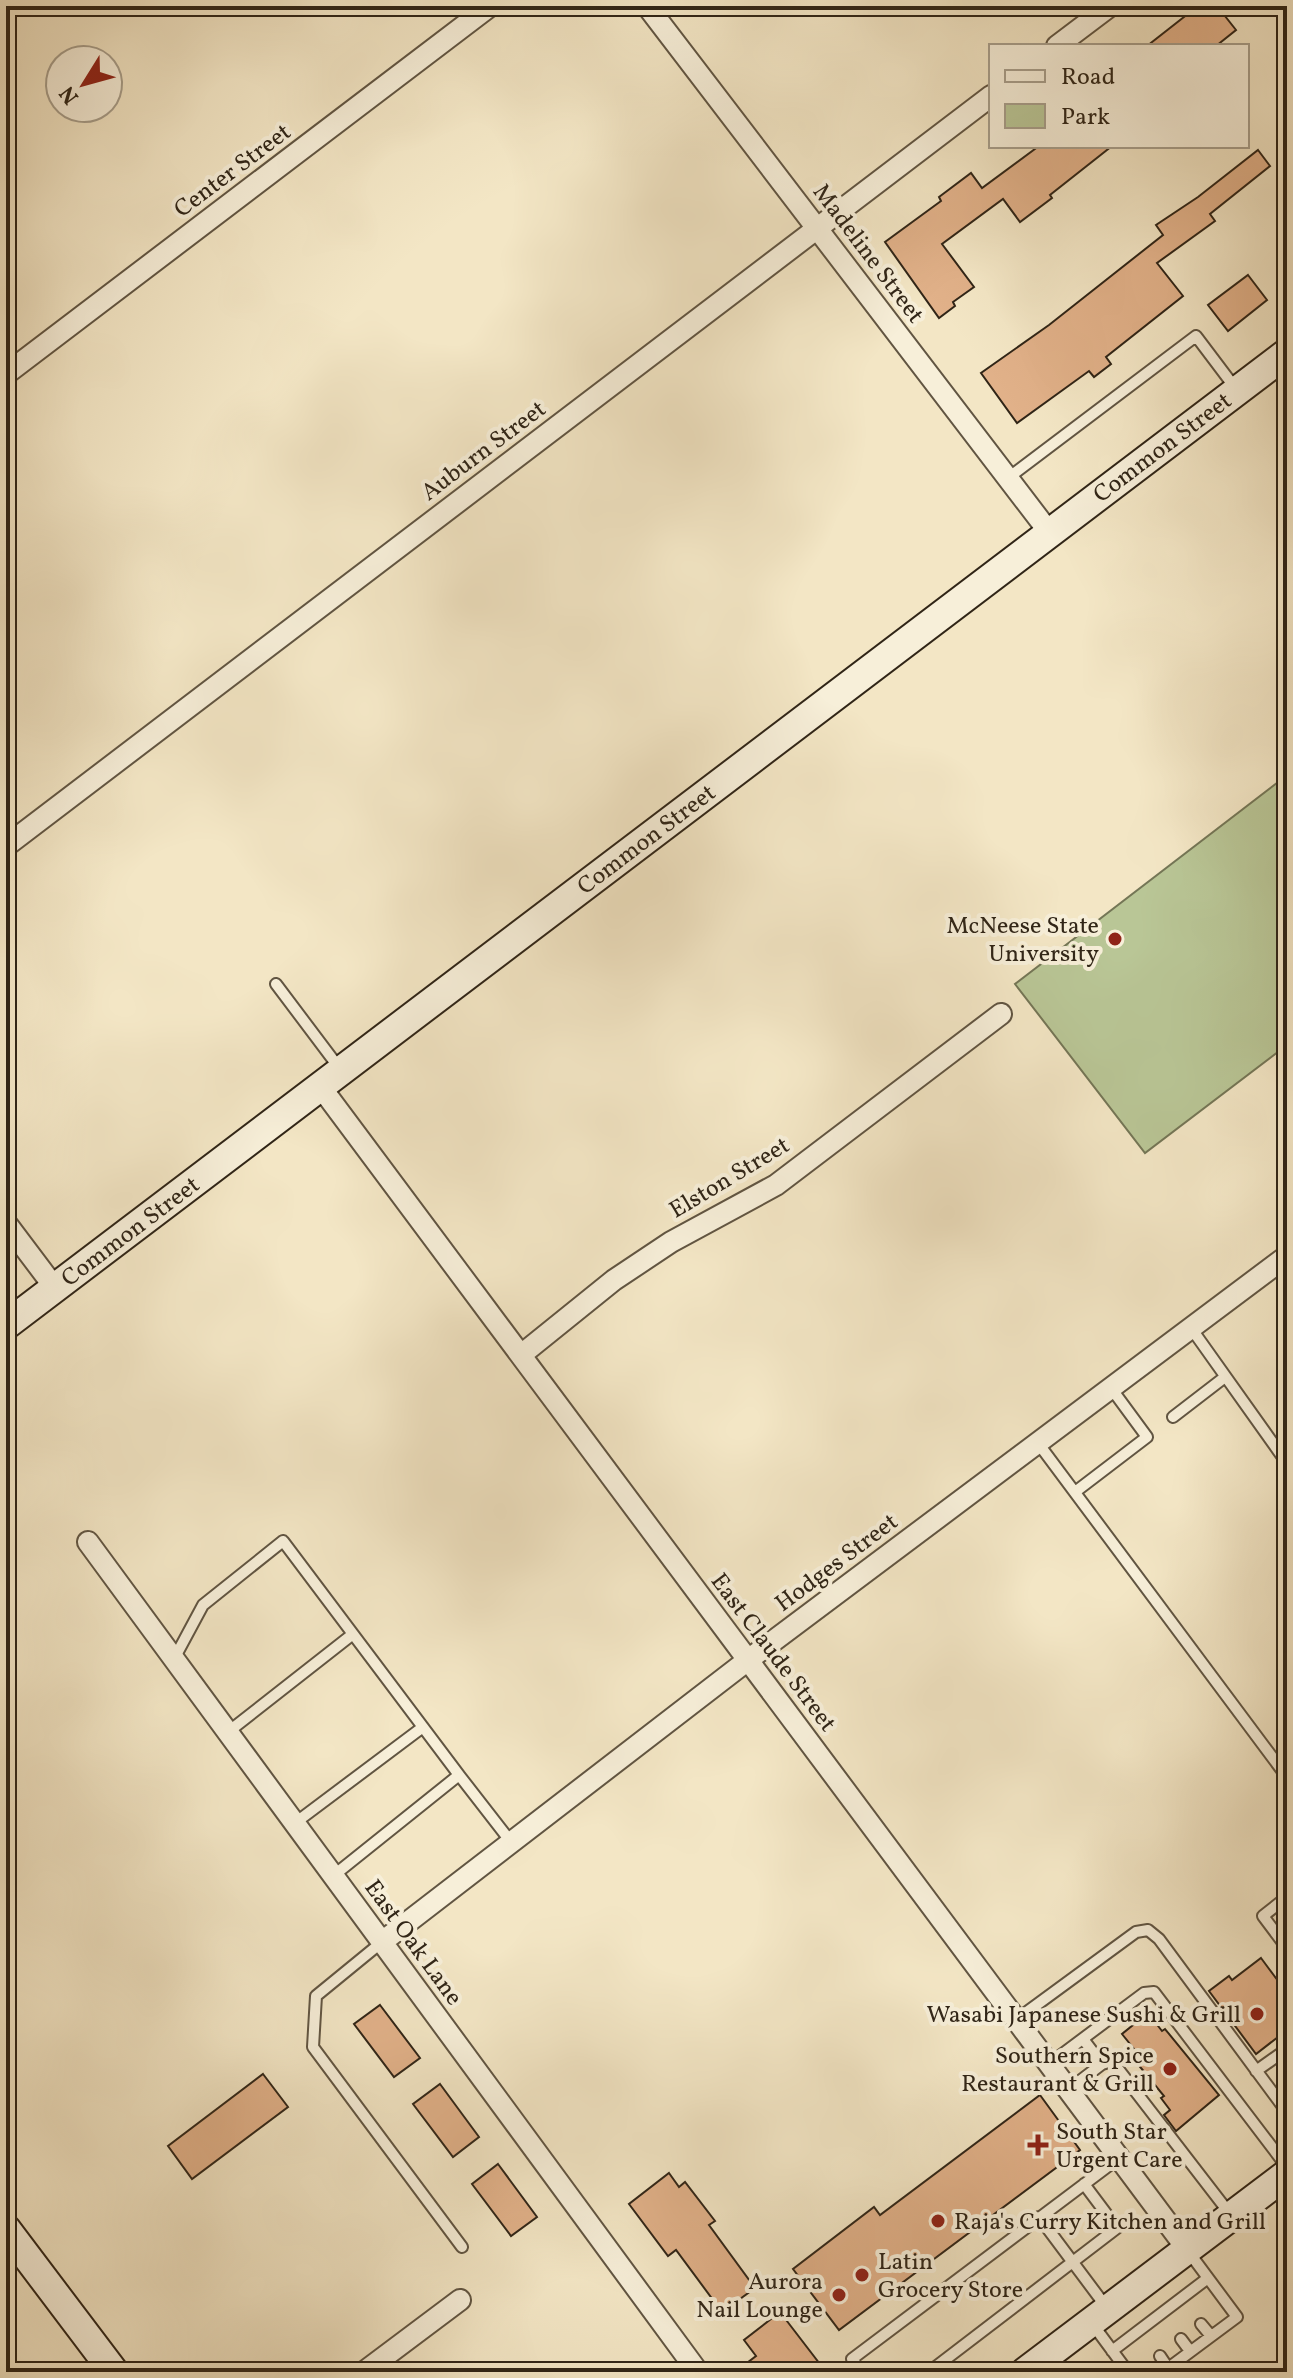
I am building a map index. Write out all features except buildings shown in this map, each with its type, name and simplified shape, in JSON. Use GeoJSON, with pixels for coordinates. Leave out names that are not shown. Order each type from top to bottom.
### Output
{"type":"FeatureCollection","features":[{"type":"Feature","properties":{"kind":"street","name":"Center Street"},"geometry":{"type":"LineString","coordinates":[[6,374],[490,6]]}},
{"type":"Feature","properties":{"kind":"street","name":"Madeline Street"},"geometry":{"type":"LineString","coordinates":[[647,6],[1049,532]]}},
{"type":"Feature","properties":{"kind":"street"},"geometry":{"type":"LineString","coordinates":[[1060,44],[1110,6]]}},
{"type":"Feature","properties":{"kind":"street","name":"Auburn Street"},"geometry":{"type":"LineString","coordinates":[[6,846],[989,98]]}},
{"type":"Feature","properties":{"kind":"street","name":"Common Street"},"geometry":{"type":"LineString","coordinates":[[6,1325],[1287,353]]}},
{"type":"Feature","properties":{"kind":"street","name":"Elston Street"},"geometry":{"type":"LineString","coordinates":[[521,1355],[603,1288],[648,1257],[730,1208],[776,1185],[1001,1014]]}},
{"type":"Feature","properties":{"kind":"street","name":"East Claude Street"},"geometry":{"type":"LineString","coordinates":[[331,1078],[521,1355],[1187,2249]]}},
{"type":"Feature","properties":{"kind":"street"},"geometry":{"type":"LineString","coordinates":[[6,1223],[55,1288]]}},
{"type":"Feature","properties":{"kind":"street","name":"Hodges Street"},"geometry":{"type":"LineString","coordinates":[[382,1942],[748,1660],[1287,1256]]}},
{"type":"Feature","properties":{"kind":"street","name":"East Oak Lane"},"geometry":{"type":"LineString","coordinates":[[88,1542],[698,2372]]}},
{"type":"Feature","properties":{"kind":"street"},"geometry":{"type":"LineString","coordinates":[[1025,2372],[1287,2174]]}},
{"type":"Feature","properties":{"kind":"street"},"geometry":{"type":"LineString","coordinates":[[6,2229],[102,2368]]}},
{"type":"Feature","properties":{"kind":"street"},"geometry":{"type":"LineString","coordinates":[[364,2372],[460,2300]]}},
{"type":"Feature","properties":{"kind":"lane"},"geometry":{"type":"LineString","coordinates":[[1008,478],[1196,336],[1238,391]]}},
{"type":"Feature","properties":{"kind":"lane"},"geometry":{"type":"LineString","coordinates":[[276,984],[331,1078]]}},
{"type":"Feature","properties":{"kind":"lane"},"geometry":{"type":"LineString","coordinates":[[1191,1328],[1287,1463]]}},
{"type":"Feature","properties":{"kind":"lane"},"geometry":{"type":"LineString","coordinates":[[1173,1417],[1225,1377]]}},
{"type":"Feature","properties":{"kind":"lane"},"geometry":{"type":"LineString","coordinates":[[1075,1492],[1147,1437],[1111,1388]]}},
{"type":"Feature","properties":{"kind":"lane"},"geometry":{"type":"LineString","coordinates":[[1038,1443],[1287,1777]]}},
{"type":"Feature","properties":{"kind":"lane"},"geometry":{"type":"LineString","coordinates":[[174,1659],[203,1605],[283,1541],[511,1842]]}},
{"type":"Feature","properties":{"kind":"lane"},"geometry":{"type":"LineString","coordinates":[[228,1732],[353,1634]]}},
{"type":"Feature","properties":{"kind":"lane"},"geometry":{"type":"LineString","coordinates":[[6,1679],[6,1687]]}},
{"type":"Feature","properties":{"kind":"lane"},"geometry":{"type":"LineString","coordinates":[[295,1823],[423,1727]]}},
{"type":"Feature","properties":{"kind":"lane"},"geometry":{"type":"LineString","coordinates":[[333,1876],[459,1775]]}},
{"type":"Feature","properties":{"kind":"lane"},"geometry":{"type":"LineString","coordinates":[[1287,1897],[1263,1916],[1287,1948]]}},
{"type":"Feature","properties":{"kind":"lane"},"geometry":{"type":"LineString","coordinates":[[1016,2020],[1136,1932],[1148,1930],[1159,1939],[1287,2112]]}},
{"type":"Feature","properties":{"kind":"lane"},"geometry":{"type":"LineString","coordinates":[[382,1942],[316,1996],[313,2047],[462,2247]]}},
{"type":"Feature","properties":{"kind":"lane"},"geometry":{"type":"LineString","coordinates":[[1049,2064],[1144,1993],[1154,1992],[1287,2167]]}},
{"type":"Feature","properties":{"kind":"lane"},"geometry":{"type":"LineString","coordinates":[[1083,2039],[1102,2064]]}},
{"type":"Feature","properties":{"kind":"lane"},"geometry":{"type":"LineString","coordinates":[[1256,2071],[1287,2049]]}},
{"type":"Feature","properties":{"kind":"lane"},"geometry":{"type":"LineString","coordinates":[[1068,2090],[1102,2064],[1112,2061],[1231,2216]]}},
{"type":"Feature","properties":{"kind":"lane"},"geometry":{"type":"LineString","coordinates":[[862,2372],[852,2359],[1119,2158]]}},
{"type":"Feature","properties":{"kind":"lane"},"geometry":{"type":"LineString","coordinates":[[929,2372],[1117,2228],[1084,2184]]}},
{"type":"Feature","properties":{"kind":"lane"},"geometry":{"type":"LineString","coordinates":[[1039,2217],[1072,2262],[1099,2316],[1112,2351],[1128,2372]]}},
{"type":"Feature","properties":{"kind":"lane"},"geometry":{"type":"LineString","coordinates":[[1160,2356],[1166,2370],[1237,2317],[1187,2249]]}},
{"type":"Feature","properties":{"kind":"lane"},"geometry":{"type":"LineString","coordinates":[[1112,2351],[1143,2333],[1208,2278]]}},
{"type":"Feature","properties":{"kind":"lane"},"geometry":{"type":"LineString","coordinates":[[1201,2324],[1211,2336]]}},
{"type":"Feature","properties":{"kind":"lane"},"geometry":{"type":"LineString","coordinates":[[1181,2339],[1190,2351]]}},
{"type":"Feature","properties":{"kind":"green space"},"geometry":{"type":"Polygon","coordinates":[[[1286,776],[1287,1045],[1145,1153],[1015,984],[1286,776]]]}},
{"type":"Feature","properties":{"kind":"place","name":"McNeese State University"},"geometry":{"type":"Point","coordinates":[1115,939]}},
{"type":"Feature","properties":{"kind":"place","name":"Wasabi Japanese Sushi & Grill"},"geometry":{"type":"Point","coordinates":[1257,2014]}},
{"type":"Feature","properties":{"kind":"place","name":"Southern Spice Restaurant & Grill"},"geometry":{"type":"Point","coordinates":[1170,2069]}},
{"type":"Feature","properties":{"kind":"place","name":"South Star Urgent Care"},"geometry":{"type":"Point","coordinates":[1038,2145]}},
{"type":"Feature","properties":{"kind":"place","name":"Raja's Curry Kitchen and Grill"},"geometry":{"type":"Point","coordinates":[938,2221]}},
{"type":"Feature","properties":{"kind":"place","name":"Latin Grocery Store"},"geometry":{"type":"Point","coordinates":[862,2275]}},
{"type":"Feature","properties":{"kind":"place","name":"Aurora Nail Lounge"},"geometry":{"type":"Point","coordinates":[839,2295]}}]}
